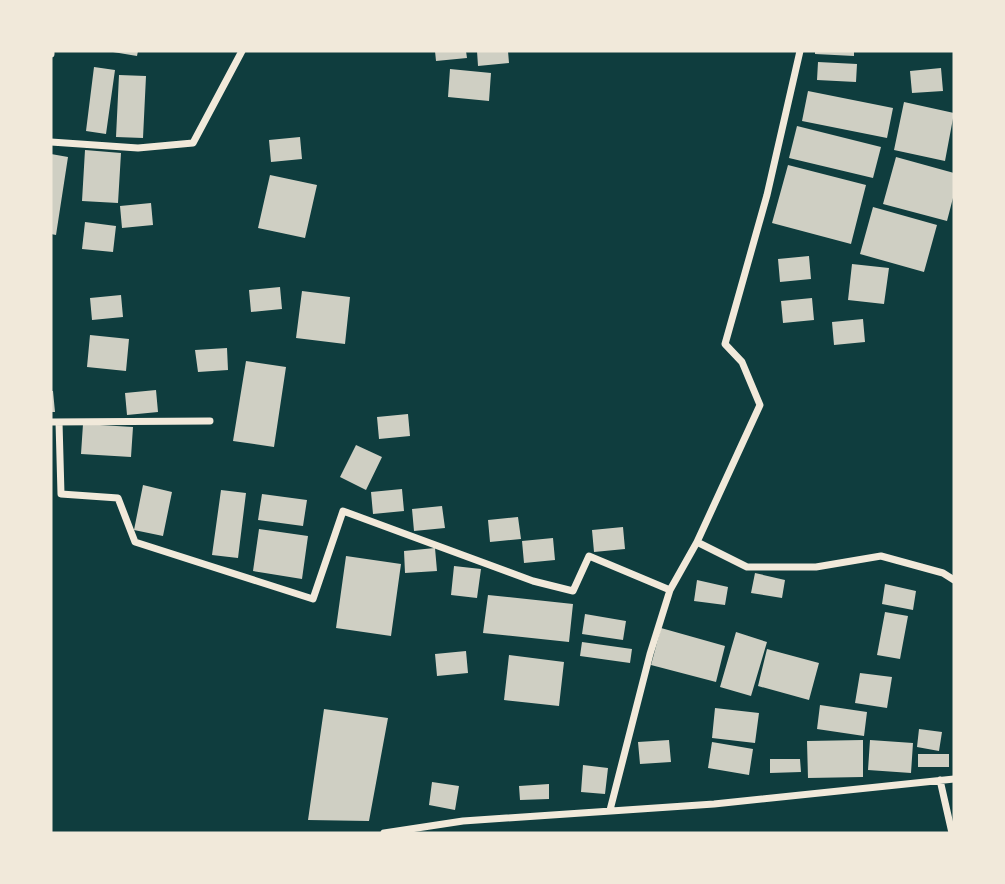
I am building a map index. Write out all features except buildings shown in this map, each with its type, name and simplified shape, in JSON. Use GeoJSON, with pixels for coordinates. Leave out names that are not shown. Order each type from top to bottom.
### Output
{"type":"FeatureCollection","features":[{"type":"Feature","properties":{"kind":"street"},"geometry":{"type":"LineString","coordinates":[[51,142],[138,148],[194,143],[242,51]]}},
{"type":"Feature","properties":{"kind":"street"},"geometry":{"type":"LineString","coordinates":[[610,810],[650,654],[670,590],[697,542],[760,405],[742,362],[724,344],[767,195],[800,51]]}},
{"type":"Feature","properties":{"kind":"street"},"geometry":{"type":"LineString","coordinates":[[210,421],[55,422],[61,494],[118,498],[135,542],[313,599],[343,511],[533,581],[573,591],[589,556],[670,590]]}},
{"type":"Feature","properties":{"kind":"street"},"geometry":{"type":"LineString","coordinates":[[697,542],[747,567],[816,567],[881,556],[943,573],[954,580]]}},
{"type":"Feature","properties":{"kind":"street"},"geometry":{"type":"LineString","coordinates":[[384,833],[463,821],[714,804],[954,779]]}},
{"type":"Feature","properties":{"kind":"street"},"geometry":{"type":"LineString","coordinates":[[940,780],[952,833]]}}]}
